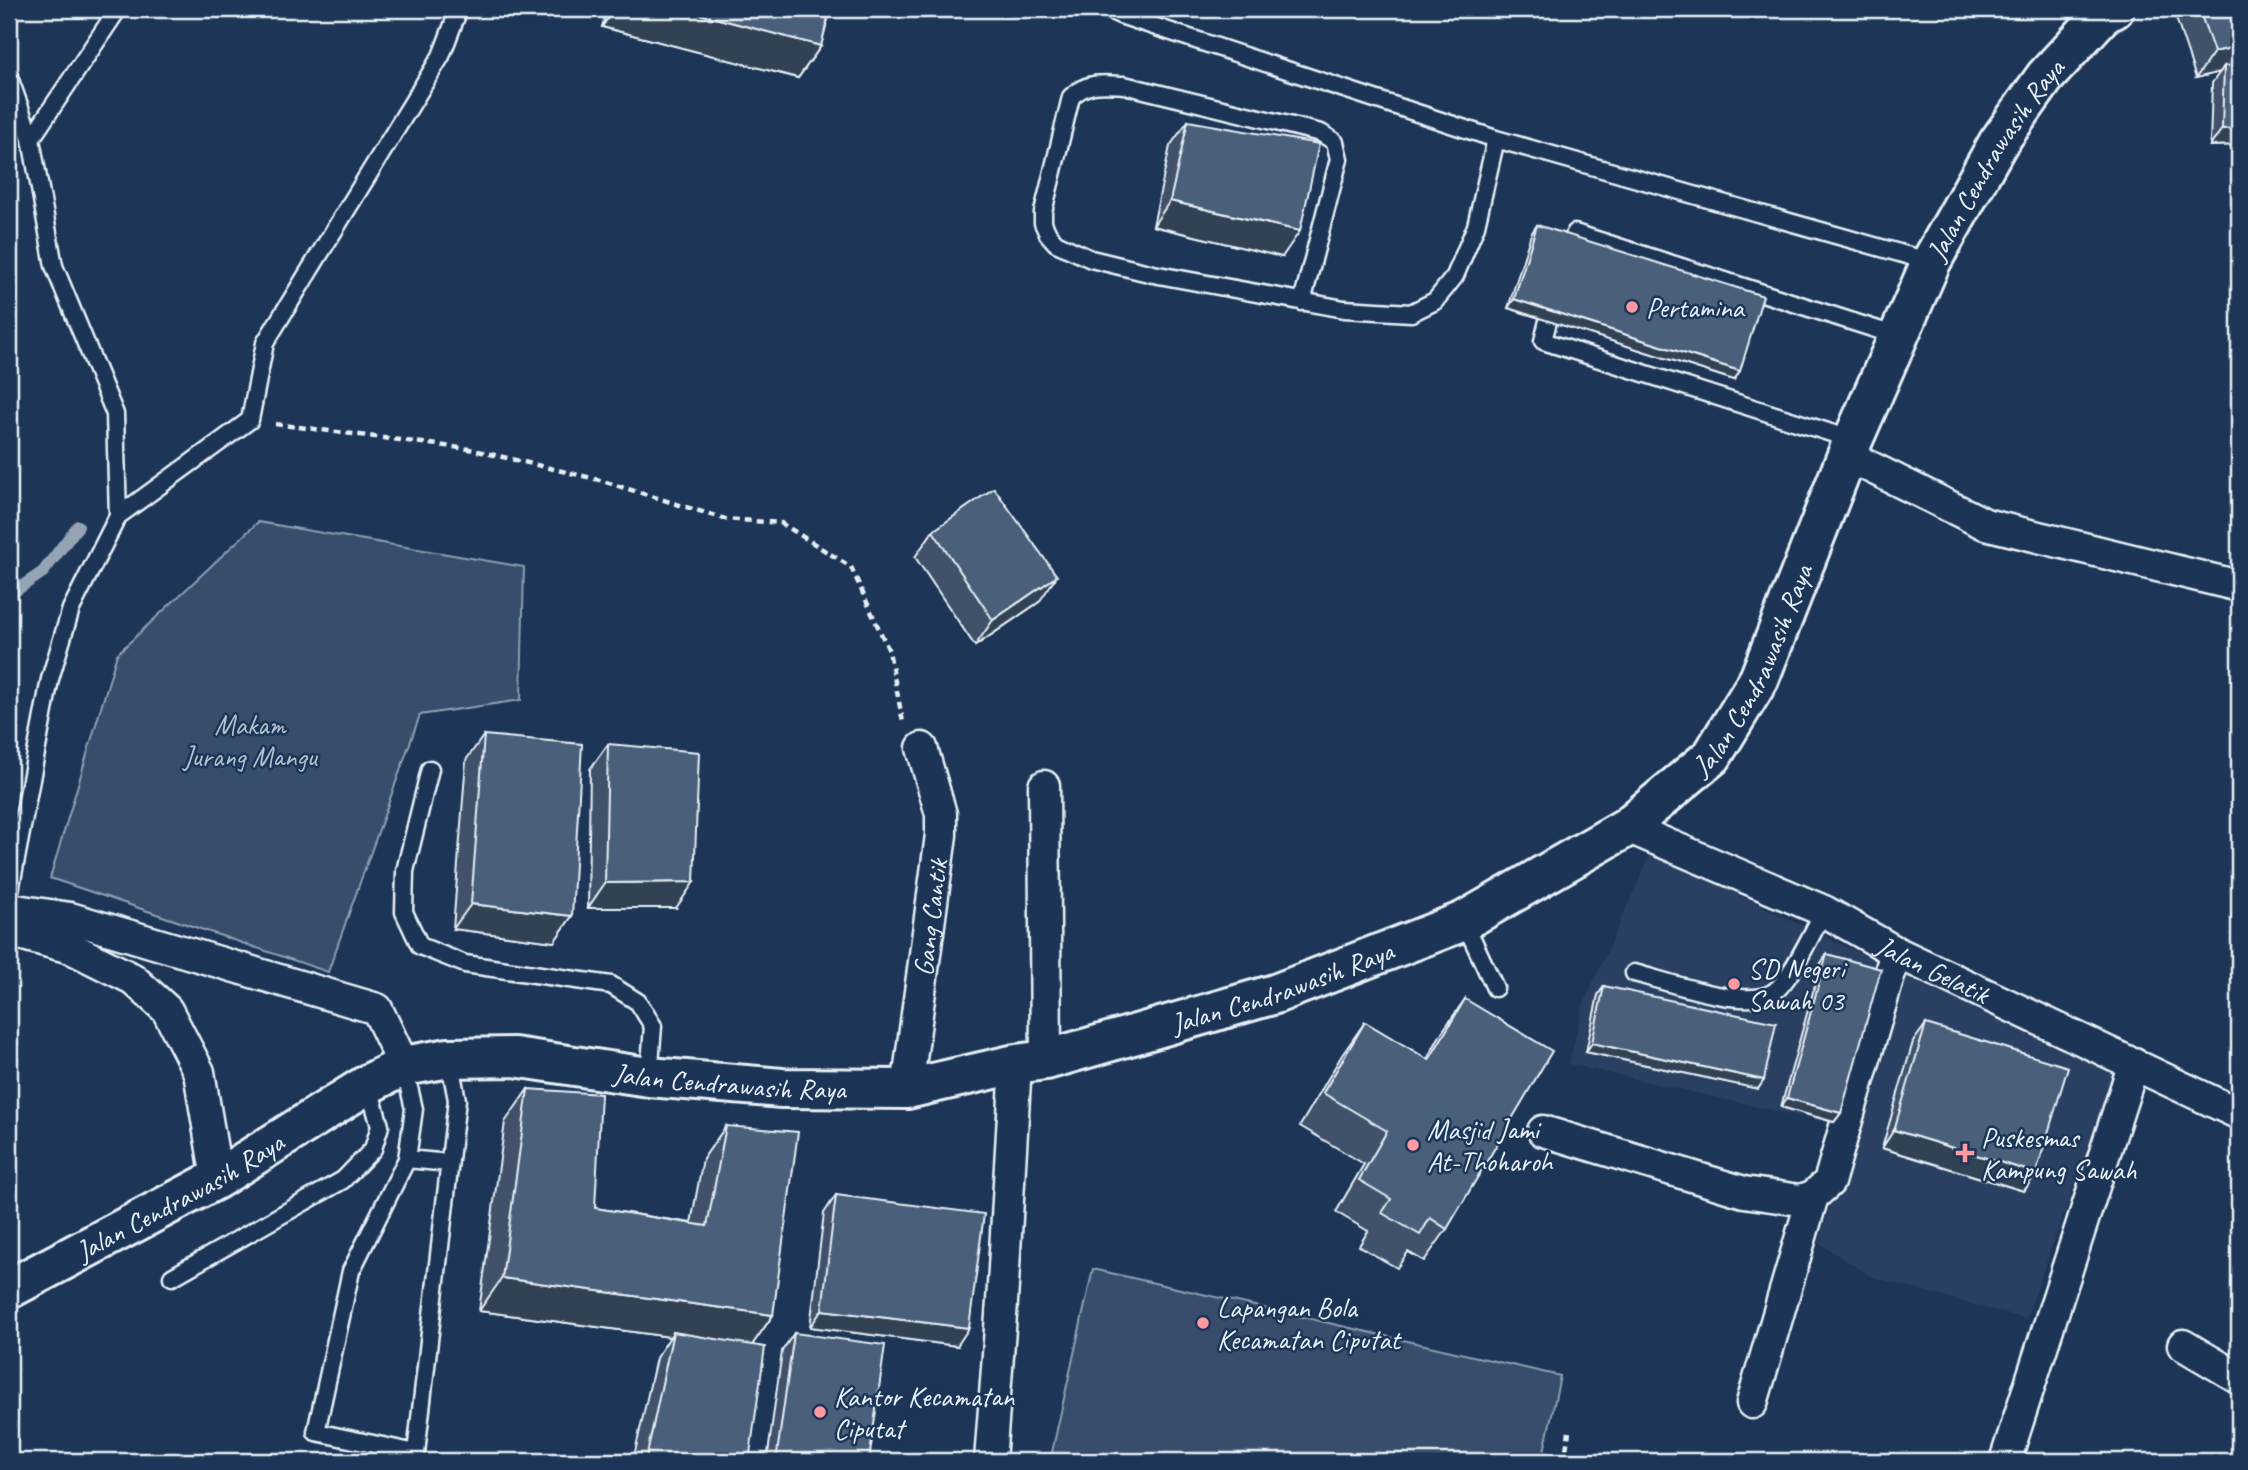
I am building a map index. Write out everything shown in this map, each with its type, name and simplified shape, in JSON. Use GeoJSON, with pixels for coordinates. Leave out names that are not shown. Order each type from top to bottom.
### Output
{"type":"FeatureCollection","features":[{"type":"Feature","properties":{"kind":"main road","name":"Jalan Cendrawasih Raya"},"geometry":{"type":"LineString","coordinates":[[9,1289],[217,1179],[368,1084],[404,1066],[449,1058],[514,1057],[649,1077],[782,1088],[907,1088],[1031,1062],[1275,994],[1464,921],[1628,827],[1712,756],[1759,679],[1850,448],[1931,261],[1998,143],[2045,77],[2104,10]]}},
{"type":"Feature","properties":{"kind":"street"},"geometry":{"type":"LineString","coordinates":[[1850,448],[1985,523],[2239,586]]}},
{"type":"Feature","properties":{"kind":"street","name":"Gang Cantik"},"geometry":{"type":"LineString","coordinates":[[907,1088],[941,835],[941,814],[922,748]]}},
{"type":"Feature","properties":{"kind":"street"},"geometry":{"type":"LineString","coordinates":[[990,1461],[1003,1289],[1031,1062],[1044,786]]}},
{"type":"Feature","properties":{"kind":"street","name":"Jalan Gelatik"},"geometry":{"type":"LineString","coordinates":[[1628,827],[1824,911],[1896,952],[2239,1114]]}},
{"type":"Feature","properties":{"kind":"street"},"geometry":{"type":"LineString","coordinates":[[9,909],[71,918],[377,1009],[404,1066]]}},
{"type":"Feature","properties":{"kind":"street"},"geometry":{"type":"LineString","coordinates":[[9,931],[71,948],[133,979],[167,1010],[199,1072],[217,1179]]}},
{"type":"Feature","properties":{"kind":"street"},"geometry":{"type":"LineString","coordinates":[[1543,1131],[1744,1192],[1800,1200],[1813,1196],[1829,1182],[1896,952]]}},
{"type":"Feature","properties":{"kind":"street"},"geometry":{"type":"LineString","coordinates":[[2005,1461],[2134,1063]]}},
{"type":"Feature","properties":{"kind":"street"},"geometry":{"type":"LineString","coordinates":[[1752,1403],[1813,1196]]}},
{"type":"Feature","properties":{"kind":"street"},"geometry":{"type":"LineString","coordinates":[[2183,1345],[2239,1378]]}},
{"type":"Feature","properties":{"kind":"lane"},"geometry":{"type":"LineString","coordinates":[[31,139],[118,9]]}},
{"type":"Feature","properties":{"kind":"lane"},"geometry":{"type":"LineString","coordinates":[[9,895],[53,668],[71,609],[118,516],[250,421],[265,343],[441,56],[459,9]]}},
{"type":"Feature","properties":{"kind":"lane"},"geometry":{"type":"LineString","coordinates":[[1114,12],[1496,139],[1931,261]]}},
{"type":"Feature","properties":{"kind":"lane"},"geometry":{"type":"LineString","coordinates":[[9,77],[31,139],[54,266],[115,414],[118,516]]}},
{"type":"Feature","properties":{"kind":"lane"},"geometry":{"type":"LineString","coordinates":[[1302,302],[1339,159],[1335,142],[1321,133],[1124,85],[1095,83],[1079,88],[1071,97],[1043,212],[1043,223],[1056,243],[1091,260],[1302,302],[1344,309],[1411,313],[1435,301],[1455,276],[1476,226],[1496,139]]}},
{"type":"Feature","properties":{"kind":"lane"},"geometry":{"type":"LineString","coordinates":[[1571,247],[1575,233],[1897,336]]}},
{"type":"Feature","properties":{"kind":"lane"},"geometry":{"type":"LineString","coordinates":[[1548,321],[1543,341],[1850,448]]}},
{"type":"Feature","properties":{"kind":"lane"},"geometry":{"type":"LineString","coordinates":[[430,769],[405,870],[404,912],[420,946],[465,964],[611,985],[638,1002],[653,1026],[649,1077]]}},
{"type":"Feature","properties":{"kind":"lane"},"geometry":{"type":"LineString","coordinates":[[1634,973],[1734,999],[1756,999],[1773,993],[1786,979],[1824,911]]}},
{"type":"Feature","properties":{"kind":"lane"},"geometry":{"type":"LineString","coordinates":[[1464,921],[1495,988]]}},
{"type":"Feature","properties":{"kind":"lane"},"geometry":{"type":"LineString","coordinates":[[404,1066],[414,1109],[407,1159],[351,1271],[316,1432],[415,1452],[457,1100],[449,1058]]}},
{"type":"Feature","properties":{"kind":"lane"},"geometry":{"type":"LineString","coordinates":[[172,1277],[343,1180],[373,1149],[380,1126],[368,1084]]}},
{"type":"Feature","properties":{"kind":"lane"},"geometry":{"type":"LineString","coordinates":[[407,1159],[449,1163]]}},
{"type":"Feature","properties":{"kind":"path"},"geometry":{"type":"LineString","coordinates":[[250,421],[469,449],[596,479],[725,519],[781,523],[852,567],[888,651],[903,723],[922,748]]}},
{"type":"Feature","properties":{"kind":"path"},"geometry":{"type":"LineString","coordinates":[[1564,1461],[1569,1432]]}},
{"type":"Feature","properties":{"kind":"shaded area","name":"SD Negeri Sawah 03"},"geometry":{"type":"Polygon","coordinates":[[[1651,853],[1882,964],[1837,1125],[1569,1064],[1583,1005],[1651,853]]]}},
{"type":"Feature","properties":{"kind":"shaded area","name":"Puskesmas Kampung Sawah"},"geometry":{"type":"Polygon","coordinates":[[[1900,967],[2118,1063],[2026,1319],[1872,1277],[1819,1243],[1900,967]]]}},
{"type":"Feature","properties":{"kind":"green space","name":"Makam Jurang Mangu"},"geometry":{"type":"Polygon","coordinates":[[[258,522],[524,567],[521,700],[420,715],[328,972],[50,878],[117,654],[258,522]]]}},
{"type":"Feature","properties":{"kind":"green space","name":"Lapangan Bola Kecamatan Ciputat"},"geometry":{"type":"Polygon","coordinates":[[[1093,1269],[1560,1376],[1542,1461],[1050,1461],[1093,1269]]]}},
{"type":"Feature","properties":{"kind":"building"},"geometry":{"type":"Polygon","coordinates":[[[681,9],[830,9],[821,46],[681,9]]]}},
{"type":"Feature","properties":{"kind":"building"},"geometry":{"type":"Polygon","coordinates":[[[2199,9],[2239,9],[2239,46],[2214,52],[2199,9]]]}},
{"type":"Feature","properties":{"kind":"building"},"geometry":{"type":"Polygon","coordinates":[[[2239,65],[2239,128],[2222,129],[2224,66],[2239,65]]]}},
{"type":"Feature","properties":{"kind":"building"},"geometry":{"type":"Polygon","coordinates":[[[1188,121],[1319,144],[1300,231],[1170,201],[1188,121]]]}},
{"type":"Feature","properties":{"kind":"building","name":"Pertamina"},"geometry":{"type":"Polygon","coordinates":[[[1537,225],[1763,296],[1740,371],[1514,299],[1537,225]]]}},
{"type":"Feature","properties":{"kind":"building"},"geometry":{"type":"Polygon","coordinates":[[[994,488],[1057,576],[993,620],[933,531],[994,488]]]}},
{"type":"Feature","properties":{"kind":"building"},"geometry":{"type":"Polygon","coordinates":[[[484,735],[582,744],[572,916],[471,904],[484,735]]]}},
{"type":"Feature","properties":{"kind":"building"},"geometry":{"type":"Polygon","coordinates":[[[608,744],[699,752],[694,882],[605,883],[608,744]]]}},
{"type":"Feature","properties":{"kind":"building"},"geometry":{"type":"Polygon","coordinates":[[[1827,954],[1881,969],[1841,1113],[1787,1098],[1827,954]]]}},
{"type":"Feature","properties":{"kind":"building"},"geometry":{"type":"Polygon","coordinates":[[[1604,986],[1776,1023],[1764,1080],[1592,1043],[1604,986]]]}},
{"type":"Feature","properties":{"kind":"building","name":"Masjid Jami At-Thoharoh"},"geometry":{"type":"Polygon","coordinates":[[[1465,999],[1552,1051],[1447,1229],[1430,1218],[1420,1235],[1382,1213],[1391,1199],[1359,1180],[1387,1131],[1323,1093],[1365,1022],[1429,1060],[1465,999]]]}},
{"type":"Feature","properties":{"kind":"building"},"geometry":{"type":"Polygon","coordinates":[[[1926,1024],[2068,1067],[2036,1173],[1894,1130],[1926,1024]]]}},
{"type":"Feature","properties":{"kind":"building"},"geometry":{"type":"Polygon","coordinates":[[[528,1089],[601,1094],[595,1208],[707,1226],[726,1126],[798,1132],[773,1315],[502,1278],[528,1089]]]}},
{"type":"Feature","properties":{"kind":"building"},"geometry":{"type":"Polygon","coordinates":[[[836,1195],[984,1214],[969,1328],[822,1310],[836,1195]]]}},
{"type":"Feature","properties":{"kind":"building"},"geometry":{"type":"Polygon","coordinates":[[[673,1332],[765,1347],[749,1461],[646,1459],[673,1332]]]}},
{"type":"Feature","properties":{"kind":"building","name":"Kantor Kecamatan Ciputat"},"geometry":{"type":"Polygon","coordinates":[[[794,1333],[885,1345],[869,1461],[776,1461],[794,1333]]]}},
{"type":"Feature","properties":{"kind":"waterway"},"geometry":{"type":"LineString","coordinates":[[9,595],[43,572],[78,526]]}},
{"type":"Feature","properties":{"kind":"place","name":"Pertamina"},"geometry":{"type":"Point","coordinates":[1632,307]}},
{"type":"Feature","properties":{"kind":"place","name":"SD Negeri Sawah 03"},"geometry":{"type":"Point","coordinates":[1734,984]}},
{"type":"Feature","properties":{"kind":"place","name":"Masjid Jami At-Thoharoh"},"geometry":{"type":"Point","coordinates":[1413,1145]}},
{"type":"Feature","properties":{"kind":"place","name":"Puskesmas Kampung Sawah"},"geometry":{"type":"Point","coordinates":[1965,1153]}},
{"type":"Feature","properties":{"kind":"place","name":"Lapangan Bola Kecamatan Ciputat"},"geometry":{"type":"Point","coordinates":[1203,1323]}},
{"type":"Feature","properties":{"kind":"place","name":"Kantor Kecamatan Ciputat"},"geometry":{"type":"Point","coordinates":[820,1412]}}]}
